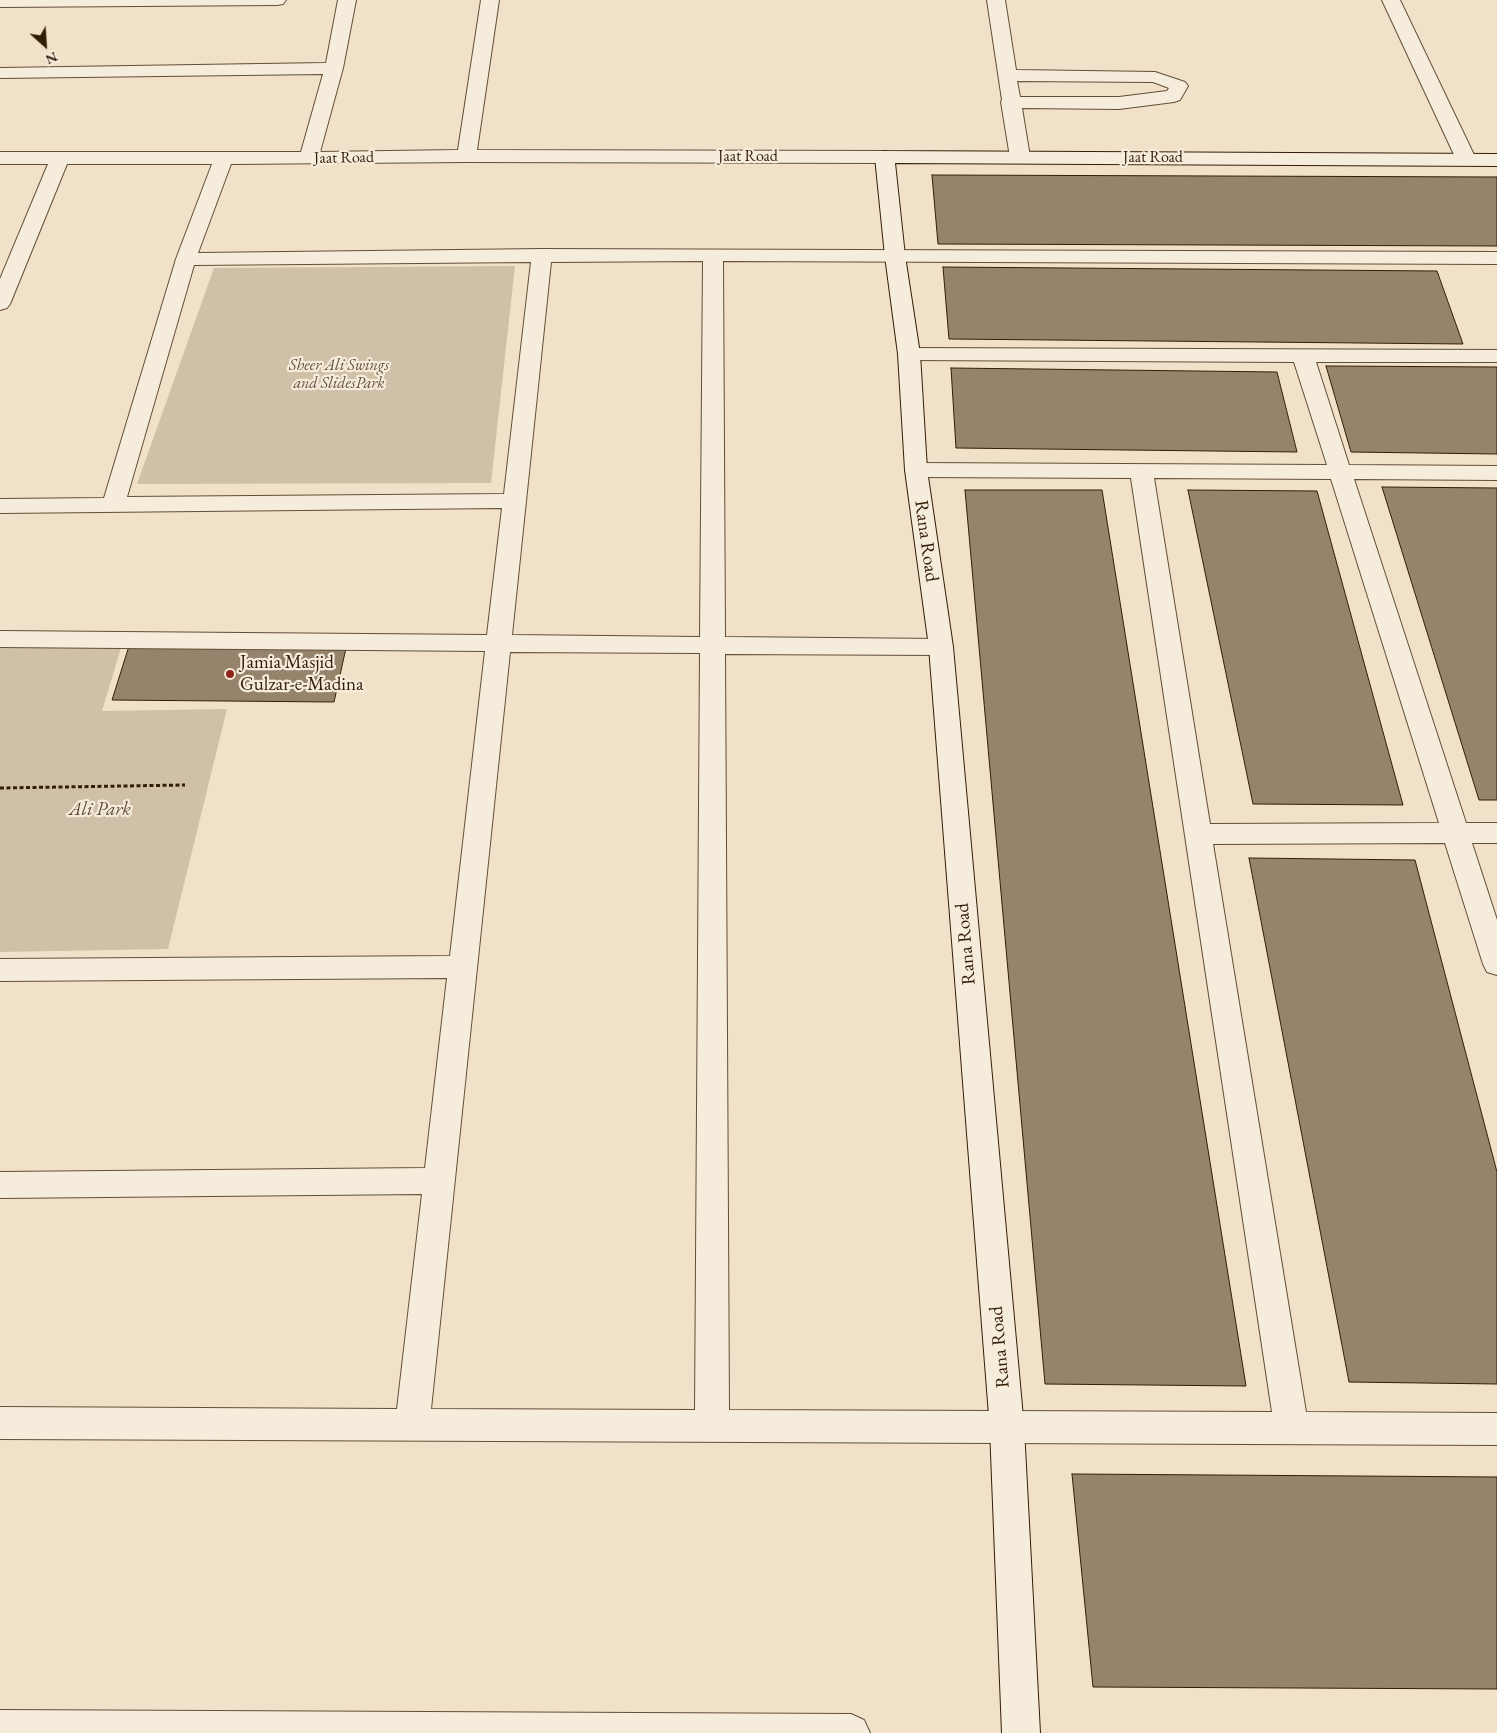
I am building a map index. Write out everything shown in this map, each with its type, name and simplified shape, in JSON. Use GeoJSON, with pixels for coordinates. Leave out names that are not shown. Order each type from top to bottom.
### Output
{"type":"FeatureCollection","features":[{"type":"Feature","properties":{"kind":"street"},"geometry":{"type":"LineString","coordinates":[[0,2],[277,0]]}},
{"type":"Feature","properties":{"kind":"street"},"geometry":{"type":"LineString","coordinates":[[308,158],[334,68],[347,0]]}},
{"type":"Feature","properties":{"kind":"street"},"geometry":{"type":"LineString","coordinates":[[467,156],[490,0]]}},
{"type":"Feature","properties":{"kind":"street"},"geometry":{"type":"LineString","coordinates":[[996,0],[1010,102],[1020,157]]}},
{"type":"Feature","properties":{"kind":"street"},"geometry":{"type":"LineString","coordinates":[[1391,0],[1466,159]]}},
{"type":"Feature","properties":{"kind":"street"},"geometry":{"type":"LineString","coordinates":[[0,73],[334,68]]}},
{"type":"Feature","properties":{"kind":"street"},"geometry":{"type":"LineString","coordinates":[[1006,75],[1155,77],[1179,86],[1174,96],[1119,103],[1010,102]]}},
{"type":"Feature","properties":{"kind":"street","name":"Jaat Road"},"geometry":{"type":"LineString","coordinates":[[0,158],[467,156],[1497,160]]}},
{"type":"Feature","properties":{"kind":"street","name":"Rana Road"},"geometry":{"type":"LineString","coordinates":[[885,157],[895,256],[909,354],[916,470],[941,647],[1007,1428],[1022,1733]]}},
{"type":"Feature","properties":{"kind":"street"},"geometry":{"type":"LineString","coordinates":[[0,304],[60,158]]}},
{"type":"Feature","properties":{"kind":"street"},"geometry":{"type":"LineString","coordinates":[[114,505],[186,258],[224,158]]}},
{"type":"Feature","properties":{"kind":"street"},"geometry":{"type":"LineString","coordinates":[[412,1425],[542,255]]}},
{"type":"Feature","properties":{"kind":"street"},"geometry":{"type":"LineString","coordinates":[[712,1426],[713,255]]}},
{"type":"Feature","properties":{"kind":"street"},"geometry":{"type":"LineString","coordinates":[[186,258],[713,255],[1497,258]]}},
{"type":"Feature","properties":{"kind":"street"},"geometry":{"type":"LineString","coordinates":[[909,354],[1497,356]]}},
{"type":"Feature","properties":{"kind":"street"},"geometry":{"type":"LineString","coordinates":[[1303,355],[1497,964]]}},
{"type":"Feature","properties":{"kind":"street"},"geometry":{"type":"LineString","coordinates":[[916,470],[1497,473]]}},
{"type":"Feature","properties":{"kind":"street"},"geometry":{"type":"LineString","coordinates":[[1141,470],[1291,1428]]}},
{"type":"Feature","properties":{"kind":"street"},"geometry":{"type":"LineString","coordinates":[[0,506],[515,501]]}},
{"type":"Feature","properties":{"kind":"street"},"geometry":{"type":"LineString","coordinates":[[0,638],[941,647]]}},
{"type":"Feature","properties":{"kind":"street"},"geometry":{"type":"LineString","coordinates":[[1198,834],[1497,833]]}},
{"type":"Feature","properties":{"kind":"street"},"geometry":{"type":"LineString","coordinates":[[0,970],[463,967]]}},
{"type":"Feature","properties":{"kind":"street"},"geometry":{"type":"LineString","coordinates":[[0,1185],[439,1181]]}},
{"type":"Feature","properties":{"kind":"street"},"geometry":{"type":"LineString","coordinates":[[0,1423],[1497,1429]]}},
{"type":"Feature","properties":{"kind":"street"},"geometry":{"type":"LineString","coordinates":[[0,1729],[851,1733]]}},
{"type":"Feature","properties":{"kind":"path"},"geometry":{"type":"LineString","coordinates":[[0,788],[185,785]]}},
{"type":"Feature","properties":{"kind":"green space","name":"Sheer Ali Swings and SlidesPark"},"geometry":{"type":"Polygon","coordinates":[[[515,266],[491,483],[137,484],[214,268],[515,266]]]}},
{"type":"Feature","properties":{"kind":"green space","name":"Ali Park"},"geometry":{"type":"Polygon","coordinates":[[[0,648],[121,648],[102,711],[227,709],[168,949],[0,952],[0,648]]]}},
{"type":"Feature","properties":{"kind":"building"},"geometry":{"type":"Polygon","coordinates":[[[932,175],[1497,177],[1497,246],[938,244],[932,175]]]}},
{"type":"Feature","properties":{"kind":"building"},"geometry":{"type":"Polygon","coordinates":[[[943,267],[1437,271],[1463,344],[949,339],[943,267]]]}},
{"type":"Feature","properties":{"kind":"building"},"geometry":{"type":"Polygon","coordinates":[[[1326,366],[1497,367],[1497,454],[1351,452],[1326,366]]]}},
{"type":"Feature","properties":{"kind":"building"},"geometry":{"type":"Polygon","coordinates":[[[951,368],[1277,372],[1297,452],[956,448],[951,368]]]}},
{"type":"Feature","properties":{"kind":"building"},"geometry":{"type":"Polygon","coordinates":[[[1382,487],[1497,488],[1497,800],[1479,800],[1382,487]]]}},
{"type":"Feature","properties":{"kind":"building"},"geometry":{"type":"Polygon","coordinates":[[[965,490],[1102,490],[1246,1386],[1045,1384],[965,490]]]}},
{"type":"Feature","properties":{"kind":"building"},"geometry":{"type":"Polygon","coordinates":[[[1188,490],[1317,491],[1403,805],[1253,804],[1188,490]]]}},
{"type":"Feature","properties":{"kind":"building","name":"Jamia Masjid Gulzar-e-Madina"},"geometry":{"type":"Polygon","coordinates":[[[129,646],[346,648],[334,702],[112,700],[129,646]]]}},
{"type":"Feature","properties":{"kind":"building"},"geometry":{"type":"Polygon","coordinates":[[[1249,858],[1415,860],[1497,1172],[1497,1384],[1349,1382],[1249,858]]]}},
{"type":"Feature","properties":{"kind":"building"},"geometry":{"type":"Polygon","coordinates":[[[1072,1474],[1497,1477],[1497,1689],[1093,1687],[1072,1474]]]}},
{"type":"Feature","properties":{"kind":"place","name":"Jamia Masjid Gulzar-e-Madina"},"geometry":{"type":"Point","coordinates":[230,674]}}]}
